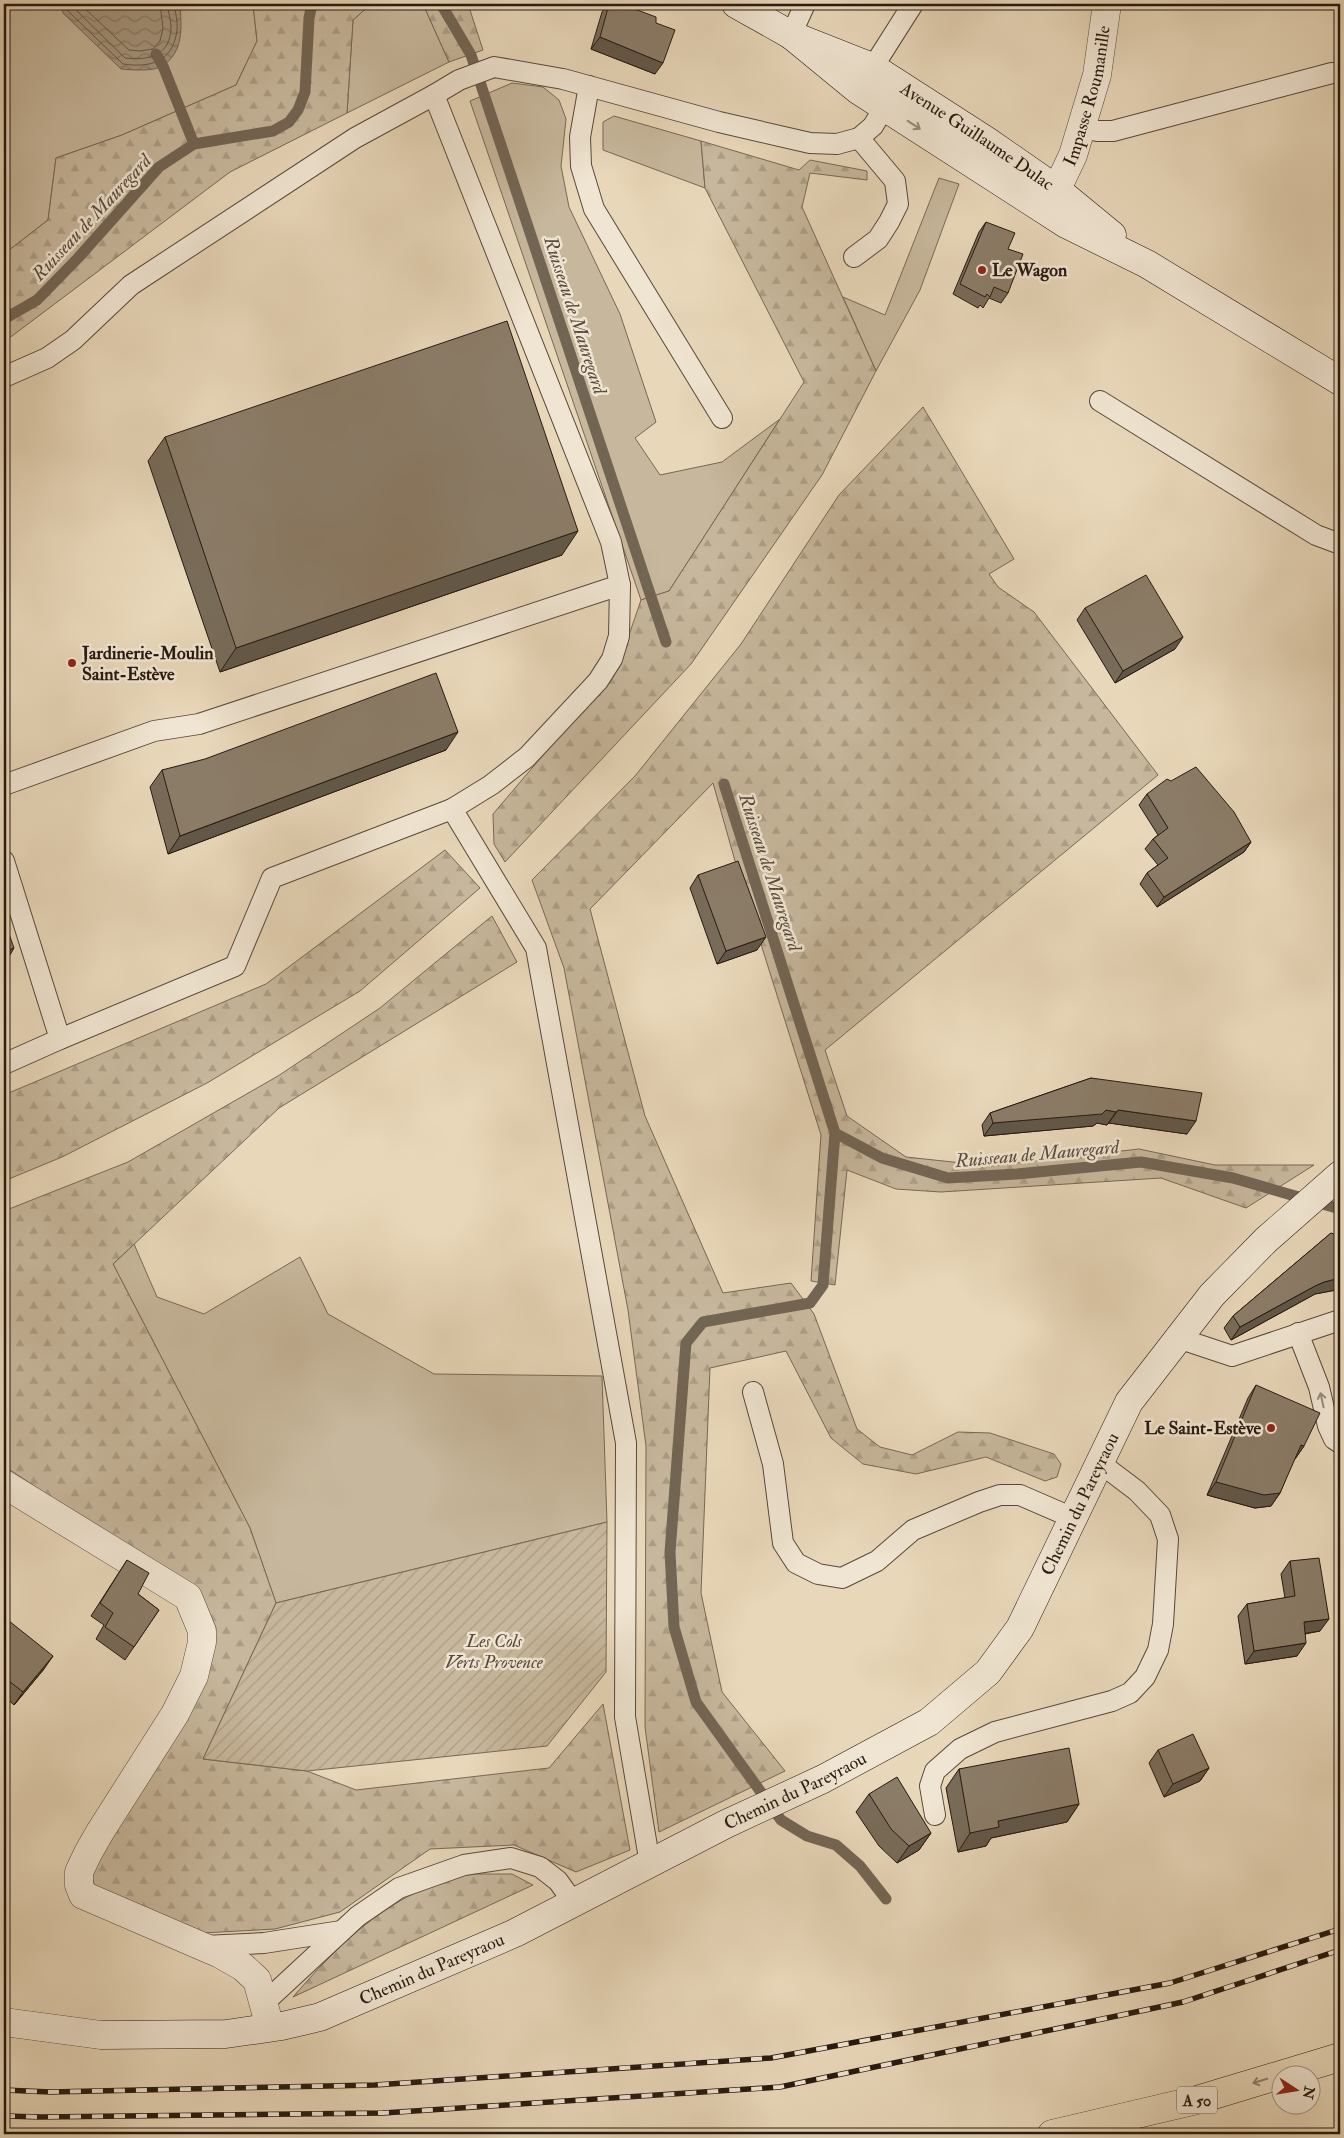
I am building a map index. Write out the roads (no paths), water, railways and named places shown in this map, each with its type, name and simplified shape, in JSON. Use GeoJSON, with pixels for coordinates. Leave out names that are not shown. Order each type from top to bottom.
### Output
{"type":"FeatureCollection","features":[{"type":"Feature","properties":{"kind":"highway","name":"A 50"},"geometry":{"type":"LineString","coordinates":[[1052,2134],[1197,2100],[1340,2057]]}},
{"type":"Feature","properties":{"kind":"street","name":"Avenue Guillaume Dulac"},"geometry":{"type":"LineString","coordinates":[[736,4],[790,35],[872,67],[987,141],[1052,200]]}},
{"type":"Feature","properties":{"kind":"street","name":"Impasse Roumanille"},"geometry":{"type":"LineString","coordinates":[[1052,200],[1073,155],[1096,75],[1107,4]]}},
{"type":"Feature","properties":{"kind":"street","name":"Avenue Guillaume Dulac"},"geometry":{"type":"LineString","coordinates":[[790,35],[858,90],[1052,200],[1147,264],[1340,381]]}},
{"type":"Feature","properties":{"kind":"street","name":"Chemin du Pareyraou"},"geometry":{"type":"LineString","coordinates":[[4,2022],[101,2035],[226,2034],[267,2015],[282,2026],[320,2017],[515,1933],[726,1824],[823,1779],[929,1722],[988,1672],[1020,1628],[1129,1402],[1212,1295],[1266,1240],[1340,1175]]}},
{"type":"Feature","properties":{"kind":"street"},"geometry":{"type":"LineString","coordinates":[[4,1484],[188,1597],[196,1612],[202,1631],[202,1642],[194,1676],[175,1714],[100,1832],[79,1872],[79,1885],[83,1895],[243,1967],[257,1980],[267,2015]]}},
{"type":"Feature","properties":{"kind":"lane"},"geometry":{"type":"LineString","coordinates":[[790,35],[805,4]]}},
{"type":"Feature","properties":{"kind":"lane"},"geometry":{"type":"LineString","coordinates":[[858,90],[913,4]]}},
{"type":"Feature","properties":{"kind":"lane"},"geometry":{"type":"LineString","coordinates":[[4,377],[47,358],[73,340],[131,285],[355,138],[459,80],[494,67],[563,79],[719,122],[810,143],[838,144],[859,138],[873,126],[884,106]]}},
{"type":"Feature","properties":{"kind":"lane"},"geometry":{"type":"LineString","coordinates":[[1080,128],[1113,131],[1332,73]]}},
{"type":"Feature","properties":{"kind":"lane"},"geometry":{"type":"LineString","coordinates":[[589,86],[580,137],[581,166],[594,209],[722,418]]}},
{"type":"Feature","properties":{"kind":"lane"},"geometry":{"type":"LineString","coordinates":[[4,1064],[235,966],[272,878],[452,809],[491,785],[527,758],[598,681],[612,659],[619,636],[620,585],[611,542],[434,95]]}},
{"type":"Feature","properties":{"kind":"lane"},"geometry":{"type":"LineString","coordinates":[[854,257],[878,239],[898,204],[895,181],[859,138]]}},
{"type":"Feature","properties":{"kind":"lane"},"geometry":{"type":"LineString","coordinates":[[1100,400],[1316,535],[1340,544]]}},
{"type":"Feature","properties":{"kind":"lane"},"geometry":{"type":"LineString","coordinates":[[4,785],[154,731],[199,724],[620,585]]}},
{"type":"Feature","properties":{"kind":"lane"},"geometry":{"type":"LineString","coordinates":[[452,809],[536,948],[626,1444],[625,1717],[650,1864]]}},
{"type":"Feature","properties":{"kind":"lane"},"geometry":{"type":"LineString","coordinates":[[4,861],[60,1039]]}},
{"type":"Feature","properties":{"kind":"lane"},"geometry":{"type":"LineString","coordinates":[[1178,1338],[1232,1356],[1340,1320]]}},
{"type":"Feature","properties":{"kind":"lane"},"geometry":{"type":"LineString","coordinates":[[1298,1333],[1319,1387],[1328,1426],[1334,1440],[1340,1443]]}},
{"type":"Feature","properties":{"kind":"lane"},"geometry":{"type":"LineString","coordinates":[[753,1392],[773,1464],[783,1543],[796,1563],[818,1574],[842,1578],[877,1561],[913,1530],[978,1502],[1000,1495],[1020,1495],[1073,1518]]}},
{"type":"Feature","properties":{"kind":"lane"},"geometry":{"type":"LineString","coordinates":[[936,1815],[930,1786],[935,1771],[960,1749],[995,1732],[1112,1701],[1130,1692],[1145,1677],[1158,1650],[1163,1624],[1168,1539],[1160,1515],[1137,1491],[1100,1463]]}},
{"type":"Feature","properties":{"kind":"lane"},"geometry":{"type":"LineString","coordinates":[[267,2015],[341,1931],[358,1916],[399,1888],[464,1865],[511,1858],[540,1867],[558,1881],[574,1902]]}},
{"type":"Feature","properties":{"kind":"lane"},"geometry":{"type":"LineString","coordinates":[[199,1946],[264,1943],[341,1931]]}},
{"type":"Feature","properties":{"kind":"water"},"geometry":{"type":"Polygon","coordinates":[[[61,4],[176,4],[180,7],[181,15],[181,31],[178,46],[170,59],[160,67],[143,70],[121,69],[63,13],[61,4]]]}},
{"type":"Feature","properties":{"kind":"waterway","name":"Ruisseau de Mauregard"},"geometry":{"type":"LineString","coordinates":[[4,319],[37,300],[78,258],[159,167],[194,144],[273,131],[289,122],[298,110],[305,92],[309,18],[312,4]]}},
{"type":"Feature","properties":{"kind":"waterway","name":"Ruisseau de Mauregard"},"geometry":{"type":"LineString","coordinates":[[441,4],[471,55],[666,642]]}},
{"type":"Feature","properties":{"kind":"waterway"},"geometry":{"type":"LineString","coordinates":[[156,54],[163,66],[194,144]]}},
{"type":"Feature","properties":{"kind":"waterway","name":"Ruisseau de Mauregard"},"geometry":{"type":"LineString","coordinates":[[724,784],[835,1133],[882,1158],[948,1178],[1017,1174],[1141,1162],[1233,1178],[1340,1209]]}},
{"type":"Feature","properties":{"kind":"waterway"},"geometry":{"type":"LineString","coordinates":[[835,1133],[823,1285],[810,1303],[703,1322],[686,1343],[670,1552],[674,1627],[696,1702],[781,1820],[807,1836],[836,1845],[860,1866],[886,1899]]}},
{"type":"Feature","properties":{"kind":"railway"},"geometry":{"type":"LineString","coordinates":[[4,2090],[50,2092],[375,2085],[771,2058],[1170,1983],[1340,1929]]}},
{"type":"Feature","properties":{"kind":"railway"},"geometry":{"type":"LineString","coordinates":[[4,2116],[383,2113],[780,2087],[1183,2002],[1340,1950]]}},
{"type":"Feature","properties":{"kind":"place","name":"Le Wagon"},"geometry":{"type":"Point","coordinates":[982,270]}},
{"type":"Feature","properties":{"kind":"place","name":"Jardinerie-Moulin Saint-Estève"},"geometry":{"type":"Point","coordinates":[72,663]}},
{"type":"Feature","properties":{"kind":"place","name":"Le Saint-Estève"},"geometry":{"type":"Point","coordinates":[1271,1428]}},
{"type":"Feature","properties":{"kind":"park label","name":"Les Cols Verts Provence"},"geometry":{"type":"Point","coordinates":[494,1651]}}]}
